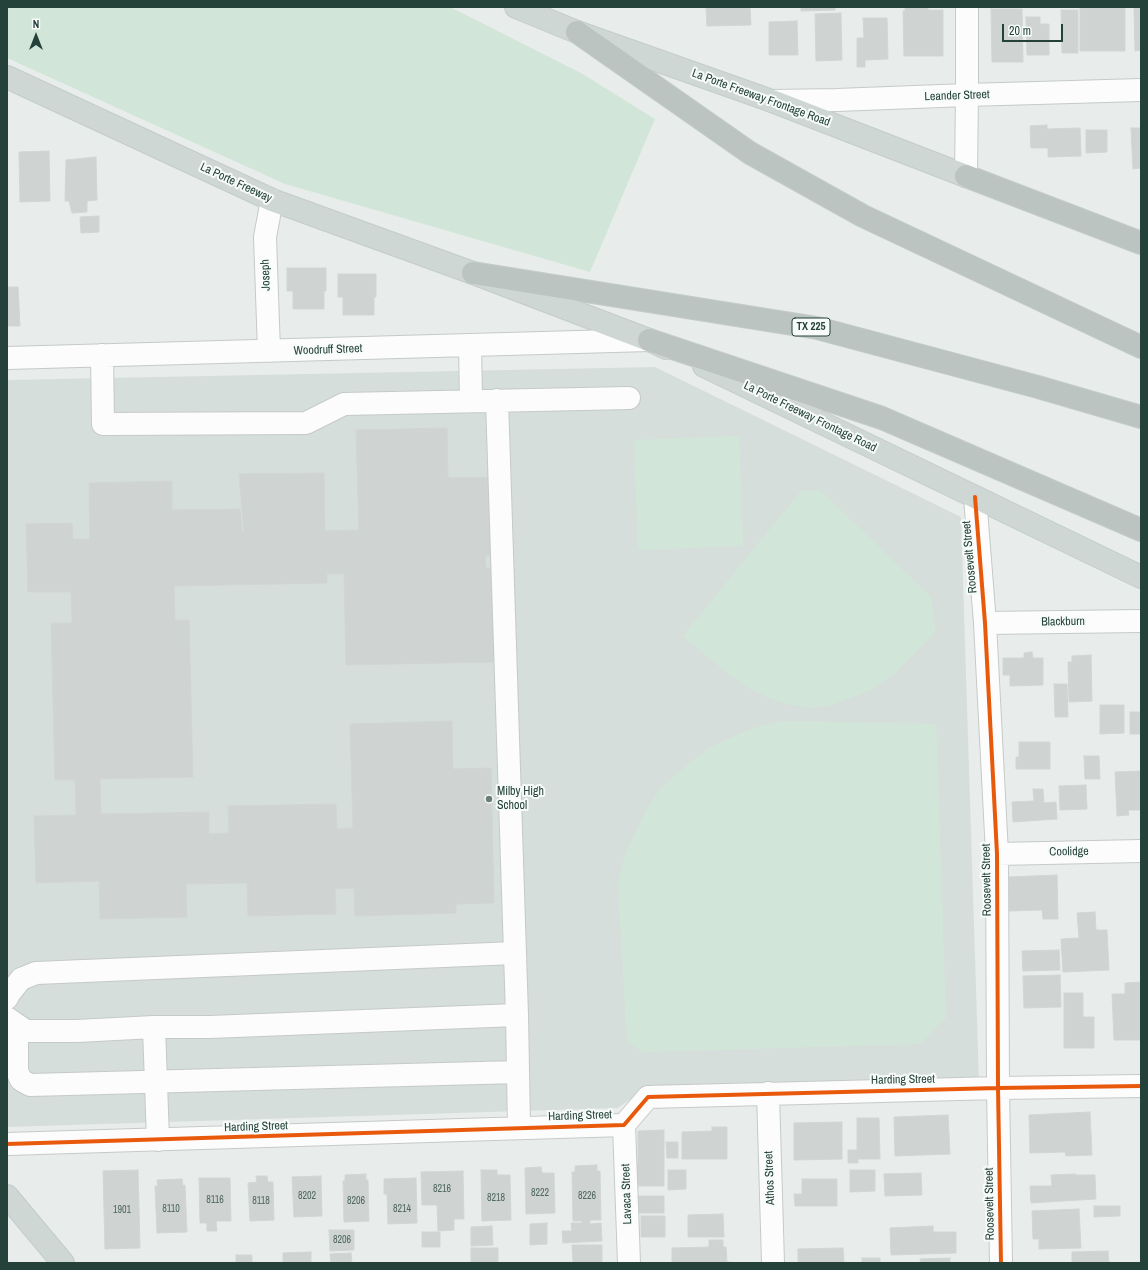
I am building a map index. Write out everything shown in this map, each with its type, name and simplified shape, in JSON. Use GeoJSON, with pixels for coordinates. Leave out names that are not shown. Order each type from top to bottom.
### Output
{"type":"FeatureCollection","features":[{"type":"Feature","properties":{"kind":"highway"},"geometry":{"type":"LineString","coordinates":[[577,32],[750,153],[862,216],[1141,347]]}},
{"type":"Feature","properties":{"kind":"highway"},"geometry":{"type":"LineString","coordinates":[[966,176],[1141,243]]}},
{"type":"Feature","properties":{"kind":"highway","name":"TX 225"},"geometry":{"type":"LineString","coordinates":[[473,273],[817,328],[1038,387],[1141,417]]}},
{"type":"Feature","properties":{"kind":"highway"},"geometry":{"type":"LineString","coordinates":[[649,340],[882,418],[1141,530]]}},
{"type":"Feature","properties":{"kind":"main road"},"geometry":{"type":"LineString","coordinates":[[516,7],[577,32]]}},
{"type":"Feature","properties":{"kind":"main road","name":"La Porte Freeway Frontage Road"},"geometry":{"type":"LineString","coordinates":[[577,32],[772,101],[966,176]]}},
{"type":"Feature","properties":{"kind":"main road","name":"La Porte Freeway"},"geometry":{"type":"LineString","coordinates":[[7,77],[272,200],[473,273]]}},
{"type":"Feature","properties":{"kind":"main road","name":"La Porte Freeway Frontage Road"},"geometry":{"type":"LineString","coordinates":[[473,273],[649,340],[1141,577]]}},
{"type":"Feature","properties":{"kind":"main road"},"geometry":{"type":"LineString","coordinates":[[7,1196],[63,1263]]}},
{"type":"Feature","properties":{"kind":"street"},"geometry":{"type":"LineString","coordinates":[[966,176],[967,7]]}},
{"type":"Feature","properties":{"kind":"street","name":"Leander Street"},"geometry":{"type":"LineString","coordinates":[[772,101],[1141,90]]}},
{"type":"Feature","properties":{"kind":"street","name":"Joseph"},"geometry":{"type":"LineString","coordinates":[[269,351],[265,237],[272,200]]}},
{"type":"Feature","properties":{"kind":"street","name":"Woodruff Street"},"geometry":{"type":"LineString","coordinates":[[7,358],[649,340]]}},
{"type":"Feature","properties":{"kind":"street"},"geometry":{"type":"LineString","coordinates":[[470,345],[471,401]]}},
{"type":"Feature","properties":{"kind":"street"},"geometry":{"type":"LineString","coordinates":[[102,355],[103,424],[306,423],[344,404],[629,398]]}},
{"type":"Feature","properties":{"kind":"street"},"geometry":{"type":"LineString","coordinates":[[497,400],[517,1015],[519,1128]]}},
{"type":"Feature","properties":{"kind":"street","name":"Roosevelt Street"},"geometry":{"type":"LineString","coordinates":[[975,497],[985,624],[997,854],[998,1088],[1001,1263]]}},
{"type":"Feature","properties":{"kind":"street","name":"Blackburn"},"geometry":{"type":"LineString","coordinates":[[985,624],[1141,621]]}},
{"type":"Feature","properties":{"kind":"street","name":"Coolidge"},"geometry":{"type":"LineString","coordinates":[[997,854],[1141,851]]}},
{"type":"Feature","properties":{"kind":"street"},"geometry":{"type":"LineString","coordinates":[[7,998],[21,979],[36,973],[515,953]]}},
{"type":"Feature","properties":{"kind":"street"},"geometry":{"type":"LineString","coordinates":[[12,1022],[26,1031],[77,1031],[154,1026],[210,1026],[517,1015]]}},
{"type":"Feature","properties":{"kind":"street"},"geometry":{"type":"LineString","coordinates":[[12,1022],[17,1070],[21,1080],[30,1085],[518,1072]]}},
{"type":"Feature","properties":{"kind":"street"},"geometry":{"type":"LineString","coordinates":[[154,1026],[158,1140]]}},
{"type":"Feature","properties":{"kind":"street","name":"Harding Street"},"geometry":{"type":"LineString","coordinates":[[7,1144],[624,1125],[648,1097],[768,1093],[1141,1086]]}},
{"type":"Feature","properties":{"kind":"street","name":"Athos Street"},"geometry":{"type":"LineString","coordinates":[[768,1093],[773,1263]]}},
{"type":"Feature","properties":{"kind":"street","name":"Lavaca Street"},"geometry":{"type":"LineString","coordinates":[[624,1125],[629,1263]]}},
{"type":"Feature","properties":{"kind":"shaded area","name":"Milby High School"},"geometry":{"type":"Polygon","coordinates":[[[655,367],[961,517],[979,1082],[645,1089],[618,1108],[7,1127],[7,380],[655,367]]]}},
{"type":"Feature","properties":{"kind":"green space"},"geometry":{"type":"Polygon","coordinates":[[[7,7],[450,7],[581,73],[655,119],[590,272],[285,184],[7,58],[7,7]]]}},
{"type":"Feature","properties":{"kind":"green space"},"geometry":{"type":"Polygon","coordinates":[[[739,436],[743,546],[638,550],[634,440],[739,436]]]}},
{"type":"Feature","properties":{"kind":"green space"},"geometry":{"type":"Polygon","coordinates":[[[820,490],[931,597],[935,632],[894,674],[870,690],[829,706],[811,708],[786,704],[747,687],[726,672],[683,636],[801,491],[820,490]]]}},
{"type":"Feature","properties":{"kind":"green space"},"geometry":{"type":"Polygon","coordinates":[[[783,721],[936,724],[946,1017],[920,1044],[644,1052],[627,1042],[618,884],[626,852],[649,805],[661,788],[687,765],[709,748],[737,735],[757,727],[783,721]]]}},
{"type":"Feature","properties":{"kind":"building"},"geometry":{"type":"Polygon","coordinates":[[[706,7],[750,7],[751,25],[707,26],[706,7]]]}},
{"type":"Feature","properties":{"kind":"building"},"geometry":{"type":"Polygon","coordinates":[[[801,7],[835,7],[835,10],[801,11],[801,7]]]}},
{"type":"Feature","properties":{"kind":"building"},"geometry":{"type":"Polygon","coordinates":[[[905,7],[928,7],[928,10],[943,10],[943,56],[904,56],[903,11],[905,11],[905,7]]]}},
{"type":"Feature","properties":{"kind":"building"},"geometry":{"type":"Polygon","coordinates":[[[1080,7],[1125,7],[1125,51],[1080,51],[1080,7]]]}},
{"type":"Feature","properties":{"kind":"building"},"geometry":{"type":"Polygon","coordinates":[[[1134,7],[1141,7],[1141,50],[1135,51],[1134,7]]]}},
{"type":"Feature","properties":{"kind":"building"},"geometry":{"type":"Polygon","coordinates":[[[991,9],[1022,9],[1023,62],[992,62],[991,9]]]}},
{"type":"Feature","properties":{"kind":"building"},"geometry":{"type":"Polygon","coordinates":[[[1061,10],[1078,10],[1078,53],[1062,53],[1061,10]]]}},
{"type":"Feature","properties":{"kind":"building"},"geometry":{"type":"Polygon","coordinates":[[[841,13],[842,60],[816,61],[815,14],[841,13]]]}},
{"type":"Feature","properties":{"kind":"building"},"geometry":{"type":"Polygon","coordinates":[[[1026,17],[1040,17],[1040,24],[1049,24],[1049,55],[1027,55],[1026,17]]]}},
{"type":"Feature","properties":{"kind":"building"},"geometry":{"type":"Polygon","coordinates":[[[863,18],[887,18],[888,59],[865,60],[865,67],[857,67],[857,38],[864,38],[863,18]]]}},
{"type":"Feature","properties":{"kind":"building"},"geometry":{"type":"Polygon","coordinates":[[[797,21],[798,55],[769,55],[769,22],[797,21]]]}},
{"type":"Feature","properties":{"kind":"building"},"geometry":{"type":"Polygon","coordinates":[[[1047,125],[1047,129],[1080,128],[1081,156],[1048,157],[1048,148],[1031,148],[1030,126],[1047,125]]]}},
{"type":"Feature","properties":{"kind":"building"},"geometry":{"type":"Polygon","coordinates":[[[1131,128],[1141,128],[1141,168],[1133,169],[1131,128]]]}},
{"type":"Feature","properties":{"kind":"building"},"geometry":{"type":"Polygon","coordinates":[[[1086,130],[1107,130],[1107,152],[1086,153],[1086,130]]]}},
{"type":"Feature","properties":{"kind":"building"},"geometry":{"type":"Polygon","coordinates":[[[49,151],[50,201],[20,202],[19,152],[49,151]]]}},
{"type":"Feature","properties":{"kind":"building"},"geometry":{"type":"Polygon","coordinates":[[[96,157],[97,200],[87,201],[87,212],[72,213],[69,201],[65,201],[66,160],[96,157]]]}},
{"type":"Feature","properties":{"kind":"building"},"geometry":{"type":"Polygon","coordinates":[[[99,216],[99,232],[81,233],[80,217],[99,216]]]}},
{"type":"Feature","properties":{"kind":"building"},"geometry":{"type":"Polygon","coordinates":[[[287,268],[326,268],[324,309],[293,309],[293,291],[287,291],[287,268]]]}},
{"type":"Feature","properties":{"kind":"building"},"geometry":{"type":"Polygon","coordinates":[[[338,274],[376,274],[374,315],[343,315],[343,297],[338,297],[338,274]]]}},
{"type":"Feature","properties":{"kind":"building"},"geometry":{"type":"Polygon","coordinates":[[[7,287],[18,287],[20,326],[7,326],[7,287]]]}},
{"type":"Feature","properties":{"kind":"building"},"geometry":{"type":"Polygon","coordinates":[[[447,428],[448,478],[496,477],[498,556],[485,556],[486,568],[492,568],[494,662],[346,665],[344,574],[327,574],[327,583],[174,586],[175,620],[189,620],[193,777],[100,779],[101,814],[209,812],[209,834],[229,833],[228,806],[336,804],[337,829],[353,828],[350,724],[452,721],[453,769],[491,768],[494,903],[456,904],[456,913],[355,916],[354,888],[335,889],[336,914],[248,916],[247,883],[186,884],[187,917],[100,919],[99,881],[36,883],[34,816],[76,815],[75,780],[55,780],[51,623],[72,623],[71,592],[28,592],[26,524],[72,523],[73,539],[90,539],[89,483],[172,481],[172,510],[240,509],[242,532],[244,532],[239,474],[324,473],[325,531],[359,530],[356,430],[447,428]]]}},
{"type":"Feature","properties":{"kind":"building"},"geometry":{"type":"Polygon","coordinates":[[[1032,652],[1033,658],[1043,658],[1043,685],[1010,686],[1010,675],[1003,675],[1003,658],[1024,658],[1024,653],[1032,652]]]}},
{"type":"Feature","properties":{"kind":"building"},"geometry":{"type":"Polygon","coordinates":[[[1091,655],[1092,701],[1069,702],[1068,662],[1072,662],[1072,656],[1091,655]]]}},
{"type":"Feature","properties":{"kind":"building"},"geometry":{"type":"Polygon","coordinates":[[[1054,684],[1067,684],[1068,717],[1055,717],[1054,684]]]}},
{"type":"Feature","properties":{"kind":"building"},"geometry":{"type":"Polygon","coordinates":[[[1100,705],[1124,705],[1124,733],[1100,734],[1100,705]]]}},
{"type":"Feature","properties":{"kind":"building"},"geometry":{"type":"Polygon","coordinates":[[[1130,712],[1141,712],[1141,734],[1130,734],[1130,712]]]}},
{"type":"Feature","properties":{"kind":"building"},"geometry":{"type":"Polygon","coordinates":[[[1019,742],[1050,742],[1050,769],[1016,769],[1016,757],[1019,757],[1019,742]]]}},
{"type":"Feature","properties":{"kind":"building"},"geometry":{"type":"Polygon","coordinates":[[[1084,756],[1099,756],[1100,779],[1085,779],[1084,756]]]}},
{"type":"Feature","properties":{"kind":"building"},"geometry":{"type":"Polygon","coordinates":[[[1141,771],[1141,810],[1128,810],[1129,815],[1117,816],[1115,772],[1141,771]]]}},
{"type":"Feature","properties":{"kind":"building"},"geometry":{"type":"Polygon","coordinates":[[[1086,785],[1087,809],[1060,810],[1059,786],[1086,785]]]}},
{"type":"Feature","properties":{"kind":"building"},"geometry":{"type":"Polygon","coordinates":[[[1033,789],[1043,789],[1044,803],[1056,802],[1057,819],[1013,822],[1012,802],[1034,801],[1033,789]]]}},
{"type":"Feature","properties":{"kind":"building"},"geometry":{"type":"Polygon","coordinates":[[[1057,875],[1058,919],[1043,919],[1042,910],[1009,911],[1008,877],[1057,875]]]}},
{"type":"Feature","properties":{"kind":"building"},"geometry":{"type":"Polygon","coordinates":[[[1095,912],[1096,930],[1107,930],[1109,970],[1063,972],[1061,939],[1079,938],[1077,913],[1095,912]]]}},
{"type":"Feature","properties":{"kind":"building"},"geometry":{"type":"Polygon","coordinates":[[[1059,950],[1060,970],[1023,971],[1022,951],[1059,950]]]}},
{"type":"Feature","properties":{"kind":"building"},"geometry":{"type":"Polygon","coordinates":[[[1060,975],[1061,1007],[1024,1008],[1023,976],[1060,975]]]}},
{"type":"Feature","properties":{"kind":"building"},"geometry":{"type":"Polygon","coordinates":[[[1140,982],[1141,1040],[1114,1040],[1112,994],[1125,994],[1125,983],[1140,982]]]}},
{"type":"Feature","properties":{"kind":"building"},"geometry":{"type":"Polygon","coordinates":[[[1064,993],[1083,993],[1083,1017],[1094,1017],[1094,1048],[1064,1048],[1064,993]]]}},
{"type":"Feature","properties":{"kind":"building"},"geometry":{"type":"Polygon","coordinates":[[[1090,1112],[1092,1155],[1066,1156],[1065,1152],[1030,1153],[1029,1115],[1090,1112]]]}},
{"type":"Feature","properties":{"kind":"building"},"geometry":{"type":"Polygon","coordinates":[[[948,1115],[950,1154],[895,1156],[894,1117],[948,1115]]]}},
{"type":"Feature","properties":{"kind":"building"},"geometry":{"type":"Polygon","coordinates":[[[857,1118],[879,1118],[880,1159],[858,1159],[858,1163],[848,1163],[848,1150],[857,1150],[857,1118]]]}},
{"type":"Feature","properties":{"kind":"building"},"geometry":{"type":"Polygon","coordinates":[[[842,1122],[842,1159],[794,1160],[794,1123],[842,1122]]]}},
{"type":"Feature","properties":{"kind":"building"},"geometry":{"type":"Polygon","coordinates":[[[712,1127],[727,1127],[727,1159],[682,1159],[682,1132],[712,1131],[712,1127]]]}},
{"type":"Feature","properties":{"kind":"building"},"geometry":{"type":"Polygon","coordinates":[[[664,1130],[664,1186],[634,1186],[634,1163],[638,1163],[638,1131],[664,1130]]]}},
{"type":"Feature","properties":{"kind":"building"},"geometry":{"type":"Polygon","coordinates":[[[666,1142],[678,1142],[678,1158],[667,1158],[666,1142]]]}},
{"type":"Feature","properties":{"kind":"building"},"geometry":{"type":"Polygon","coordinates":[[[597,1165],[597,1171],[600,1171],[601,1220],[590,1220],[590,1224],[601,1223],[602,1241],[563,1243],[562,1231],[572,1231],[571,1223],[582,1223],[582,1221],[573,1221],[572,1172],[575,1172],[575,1166],[597,1165]]]}},
{"type":"Feature","properties":{"kind":"building"},"geometry":{"type":"Polygon","coordinates":[[[541,1167],[542,1173],[554,1173],[555,1213],[526,1214],[525,1168],[541,1167]]]}},
{"type":"Feature","properties":{"kind":"building"},"geometry":{"type":"Polygon","coordinates":[[[138,1170],[140,1248],[105,1249],[103,1171],[138,1170]]]}},
{"type":"Feature","properties":{"kind":"building"},"geometry":{"type":"Polygon","coordinates":[[[481,1170],[497,1170],[497,1175],[510,1175],[511,1220],[482,1221],[481,1170]]]}},
{"type":"Feature","properties":{"kind":"building"},"geometry":{"type":"Polygon","coordinates":[[[668,1170],[686,1170],[686,1189],[668,1190],[668,1170]]]}},
{"type":"Feature","properties":{"kind":"building"},"geometry":{"type":"Polygon","coordinates":[[[850,1170],[875,1170],[875,1191],[850,1192],[850,1170]]]}},
{"type":"Feature","properties":{"kind":"building"},"geometry":{"type":"Polygon","coordinates":[[[463,1171],[464,1219],[454,1219],[454,1230],[438,1231],[437,1205],[422,1205],[421,1172],[463,1171]]]}},
{"type":"Feature","properties":{"kind":"building"},"geometry":{"type":"Polygon","coordinates":[[[921,1173],[922,1195],[885,1196],[884,1174],[921,1173]]]}},
{"type":"Feature","properties":{"kind":"building"},"geometry":{"type":"Polygon","coordinates":[[[366,1174],[366,1180],[368,1180],[369,1221],[344,1222],[343,1181],[345,1181],[345,1175],[366,1174]]]}},
{"type":"Feature","properties":{"kind":"building"},"geometry":{"type":"Polygon","coordinates":[[[1051,1175],[1095,1175],[1096,1199],[1031,1203],[1030,1186],[1052,1186],[1051,1175]]]}},
{"type":"Feature","properties":{"kind":"building"},"geometry":{"type":"Polygon","coordinates":[[[256,1176],[267,1176],[268,1182],[273,1182],[274,1220],[250,1221],[248,1183],[257,1182],[256,1176]]]}},
{"type":"Feature","properties":{"kind":"building"},"geometry":{"type":"Polygon","coordinates":[[[321,1176],[322,1216],[294,1217],[292,1177],[321,1176]]]}},
{"type":"Feature","properties":{"kind":"building"},"geometry":{"type":"Polygon","coordinates":[[[199,1178],[230,1178],[231,1221],[216,1221],[217,1231],[207,1231],[207,1223],[200,1223],[199,1178]]]}},
{"type":"Feature","properties":{"kind":"building"},"geometry":{"type":"Polygon","coordinates":[[[416,1178],[417,1223],[388,1224],[387,1194],[384,1194],[384,1179],[416,1178]]]}},
{"type":"Feature","properties":{"kind":"building"},"geometry":{"type":"Polygon","coordinates":[[[182,1179],[183,1186],[185,1185],[187,1232],[157,1233],[155,1186],[158,1186],[157,1180],[182,1179]]]}},
{"type":"Feature","properties":{"kind":"building"},"geometry":{"type":"Polygon","coordinates":[[[802,1179],[837,1179],[837,1206],[795,1206],[794,1194],[802,1194],[802,1179]]]}},
{"type":"Feature","properties":{"kind":"building"},"geometry":{"type":"Polygon","coordinates":[[[636,1196],[664,1196],[664,1213],[636,1213],[636,1196]]]}},
{"type":"Feature","properties":{"kind":"building"},"geometry":{"type":"Polygon","coordinates":[[[1094,1206],[1120,1206],[1120,1216],[1094,1217],[1094,1206]]]}},
{"type":"Feature","properties":{"kind":"building"},"geometry":{"type":"Polygon","coordinates":[[[1079,1209],[1081,1248],[1039,1249],[1039,1239],[1033,1239],[1032,1211],[1079,1209]]]}},
{"type":"Feature","properties":{"kind":"building"},"geometry":{"type":"Polygon","coordinates":[[[723,1214],[724,1237],[688,1237],[688,1215],[723,1214]]]}},
{"type":"Feature","properties":{"kind":"building"},"geometry":{"type":"Polygon","coordinates":[[[641,1216],[665,1216],[665,1237],[641,1237],[641,1216]]]}},
{"type":"Feature","properties":{"kind":"building"},"geometry":{"type":"Polygon","coordinates":[[[547,1223],[547,1244],[530,1245],[530,1224],[547,1223]]]}},
{"type":"Feature","properties":{"kind":"building"},"geometry":{"type":"Polygon","coordinates":[[[492,1226],[493,1245],[471,1246],[471,1227],[492,1226]]]}},
{"type":"Feature","properties":{"kind":"building"},"geometry":{"type":"Polygon","coordinates":[[[933,1226],[933,1232],[956,1232],[956,1253],[891,1255],[890,1228],[933,1226]]]}},
{"type":"Feature","properties":{"kind":"building"},"geometry":{"type":"Polygon","coordinates":[[[329,1230],[354,1230],[354,1250],[330,1251],[329,1230]]]}},
{"type":"Feature","properties":{"kind":"building"},"geometry":{"type":"Polygon","coordinates":[[[422,1232],[440,1232],[440,1247],[422,1247],[422,1232]]]}},
{"type":"Feature","properties":{"kind":"building"},"geometry":{"type":"Polygon","coordinates":[[[709,1240],[723,1240],[723,1247],[726,1247],[727,1262],[741,1263],[672,1263],[672,1248],[709,1247],[709,1240]]]}},
{"type":"Feature","properties":{"kind":"building"},"geometry":{"type":"Polygon","coordinates":[[[572,1245],[602,1245],[602,1263],[573,1263],[572,1245]]]}},
{"type":"Feature","properties":{"kind":"building"},"geometry":{"type":"Polygon","coordinates":[[[471,1248],[498,1248],[498,1263],[471,1263],[471,1248]]]}},
{"type":"Feature","properties":{"kind":"building"},"geometry":{"type":"Polygon","coordinates":[[[843,1248],[844,1263],[798,1263],[798,1249],[843,1248]]]}},
{"type":"Feature","properties":{"kind":"building"},"geometry":{"type":"Polygon","coordinates":[[[1108,1251],[1109,1263],[1072,1263],[1072,1252],[1108,1251]]]}},
{"type":"Feature","properties":{"kind":"building"},"geometry":{"type":"Polygon","coordinates":[[[311,1252],[311,1263],[283,1263],[283,1253],[311,1252]]]}},
{"type":"Feature","properties":{"kind":"building"},"geometry":{"type":"Polygon","coordinates":[[[351,1253],[352,1263],[331,1263],[330,1254],[351,1253]]]}},
{"type":"Feature","properties":{"kind":"building"},"geometry":{"type":"Polygon","coordinates":[[[236,1255],[252,1255],[252,1263],[236,1263],[236,1255]]]}},
{"type":"Feature","properties":{"kind":"building"},"geometry":{"type":"Polygon","coordinates":[[[862,1258],[880,1258],[880,1263],[862,1263],[862,1258]]]}},
{"type":"Feature","properties":{"kind":"building"},"geometry":{"type":"Polygon","coordinates":[[[950,1258],[950,1263],[921,1263],[920,1259],[950,1258]]]}},
{"type":"Feature","properties":{"kind":"cycle path"},"geometry":{"type":"LineString","coordinates":[[975,497],[985,623],[997,854],[998,1088],[1001,1263]]}},
{"type":"Feature","properties":{"kind":"cycle path"},"geometry":{"type":"LineString","coordinates":[[7,1144],[624,1125],[648,1097],[1141,1086]]}},
{"type":"Feature","properties":{"kind":"place","name":"Milby High School"},"geometry":{"type":"Point","coordinates":[489,799]}}]}
